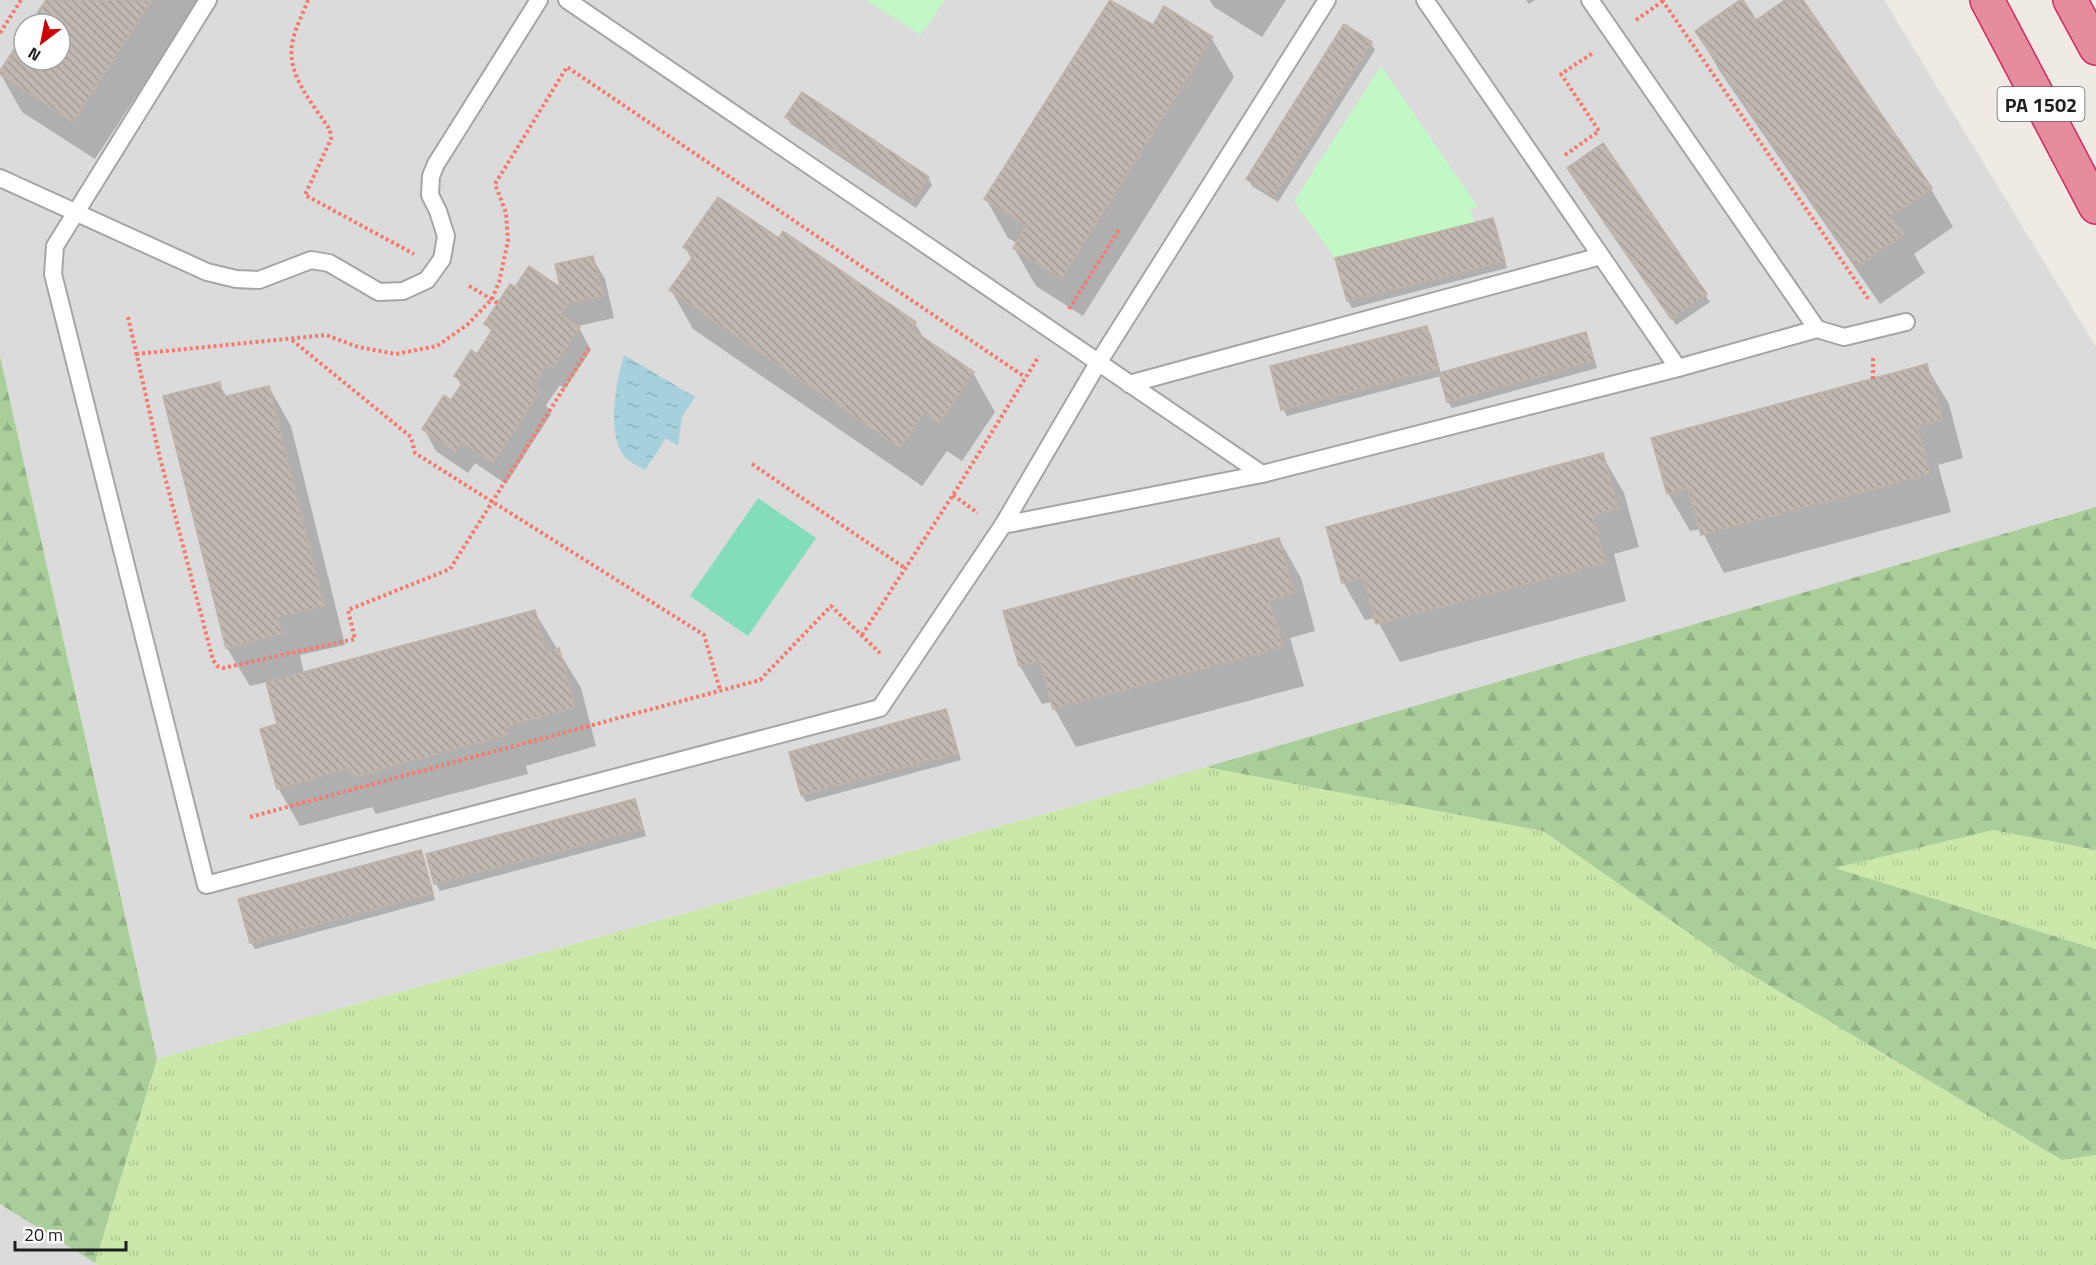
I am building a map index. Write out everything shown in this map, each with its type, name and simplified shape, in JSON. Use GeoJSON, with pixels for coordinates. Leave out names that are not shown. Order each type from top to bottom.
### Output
{"type":"FeatureCollection","features":[{"type":"Feature","properties":{"kind":"highway","name":"PA 1502"},"geometry":{"type":"LineString","coordinates":[[1987,0],[2096,207]]}},
{"type":"Feature","properties":{"kind":"highway"},"geometry":{"type":"LineString","coordinates":[[2070,0],[2096,48]]}},
{"type":"Feature","properties":{"kind":"lane"},"geometry":{"type":"LineString","coordinates":[[208,0],[55,246],[53,274],[206,885],[880,708],[1003,525],[1098,363],[1327,0]]}},
{"type":"Feature","properties":{"kind":"lane"},"geometry":{"type":"LineString","coordinates":[[0,178],[207,272],[236,279],[259,280],[311,260],[329,263],[379,292],[403,291],[427,280],[442,259],[446,236],[430,195],[430,176],[539,0]]}},
{"type":"Feature","properties":{"kind":"lane"},"geometry":{"type":"LineString","coordinates":[[567,0],[1262,474]]}},
{"type":"Feature","properties":{"kind":"lane"},"geometry":{"type":"LineString","coordinates":[[1425,0],[1678,368]]}},
{"type":"Feature","properties":{"kind":"lane"},"geometry":{"type":"LineString","coordinates":[[1590,0],[1817,330]]}},
{"type":"Feature","properties":{"kind":"lane"},"geometry":{"type":"LineString","coordinates":[[1129,384],[1601,256]]}},
{"type":"Feature","properties":{"kind":"lane"},"geometry":{"type":"LineString","coordinates":[[1003,525],[1262,474],[1678,368],[1817,330],[1844,337],[1906,322]]}},
{"type":"Feature","properties":{"kind":"path"},"geometry":{"type":"LineString","coordinates":[[0,33],[21,0]]}},
{"type":"Feature","properties":{"kind":"path"},"geometry":{"type":"LineString","coordinates":[[308,0],[292,42],[291,56],[294,73],[330,130],[332,139],[305,195],[414,254]]}},
{"type":"Feature","properties":{"kind":"path"},"geometry":{"type":"LineString","coordinates":[[1633,22],[1663,0],[1869,300]]}},
{"type":"Feature","properties":{"kind":"path"},"geometry":{"type":"LineString","coordinates":[[1562,157],[1599,131],[1561,74],[1597,50]]}},
{"type":"Feature","properties":{"kind":"path"},"geometry":{"type":"LineString","coordinates":[[136,354],[326,336],[358,347],[396,354],[437,346],[466,325],[492,299],[499,282],[508,241],[506,213],[495,184],[567,67],[1025,377]]}},
{"type":"Feature","properties":{"kind":"path"},"geometry":{"type":"LineString","coordinates":[[1069,310],[1119,230]]}},
{"type":"Feature","properties":{"kind":"path"},"geometry":{"type":"LineString","coordinates":[[469,286],[498,303]]}},
{"type":"Feature","properties":{"kind":"path"},"geometry":{"type":"LineString","coordinates":[[128,317],[160,458],[213,660],[217,666],[223,668],[355,639],[348,610],[450,569],[589,348]]}},
{"type":"Feature","properties":{"kind":"path"},"geometry":{"type":"LineString","coordinates":[[291,339],[411,437],[415,453],[704,636],[720,690]]}},
{"type":"Feature","properties":{"kind":"path"},"geometry":{"type":"LineString","coordinates":[[862,635],[1043,350]]}},
{"type":"Feature","properties":{"kind":"path"},"geometry":{"type":"LineString","coordinates":[[1873,354],[1873,379]]}},
{"type":"Feature","properties":{"kind":"path"},"geometry":{"type":"LineString","coordinates":[[752,464],[905,568]]}},
{"type":"Feature","properties":{"kind":"path"},"geometry":{"type":"LineString","coordinates":[[953,495],[979,513]]}},
{"type":"Feature","properties":{"kind":"path"},"geometry":{"type":"LineString","coordinates":[[250,817],[760,680],[831,606],[880,653]]}},
{"type":"Feature","properties":{"kind":"shaded area"},"geometry":{"type":"Polygon","coordinates":[[[0,0],[1884,0],[2096,347],[2096,507],[1077,805],[157,1059],[0,356],[0,0]]]}},
{"type":"Feature","properties":{"kind":"shaded area"},"geometry":{"type":"Polygon","coordinates":[[[0,1204],[95,1263],[98,1265],[0,1265],[0,1204]]]}},
{"type":"Feature","properties":{"kind":"green space"},"geometry":{"type":"Polygon","coordinates":[[[866,0],[945,0],[921,35],[866,0]]]}},
{"type":"Feature","properties":{"kind":"green space"},"geometry":{"type":"Polygon","coordinates":[[[1381,66],[1478,207],[1470,209],[1474,222],[1335,258],[1294,201],[1381,66]]]}},
{"type":"Feature","properties":{"kind":"green space"},"geometry":{"type":"Polygon","coordinates":[[[0,356],[157,1059],[95,1263],[0,1204],[0,356]]]}},
{"type":"Feature","properties":{"kind":"green space"},"geometry":{"type":"Polygon","coordinates":[[[758,498],[816,538],[748,636],[690,596],[758,498]]]}},
{"type":"Feature","properties":{"kind":"green space"},"geometry":{"type":"Polygon","coordinates":[[[2096,507],[2096,850],[1993,830],[1835,868],[2096,949],[2096,1155],[2062,1160],[1733,964],[1543,831],[1206,767],[2096,507]]]}},
{"type":"Feature","properties":{"kind":"green space"},"geometry":{"type":"Polygon","coordinates":[[[1206,767],[1543,831],[1733,964],[2062,1160],[2096,1155],[2096,1265],[98,1265],[95,1263],[157,1059],[1077,805],[1206,767]]]}},
{"type":"Feature","properties":{"kind":"green space"},"geometry":{"type":"Polygon","coordinates":[[[1993,830],[2096,850],[2096,949],[1834,868],[1993,830]]]}},
{"type":"Feature","properties":{"kind":"water"},"geometry":{"type":"Polygon","coordinates":[[[624,355],[695,397],[682,417],[678,446],[666,438],[645,470],[625,457],[616,435],[614,408],[624,355]]]}},
{"type":"Feature","properties":{"kind":"building"},"geometry":{"type":"Polygon","coordinates":[[[46,0],[152,0],[73,122],[0,74],[12,52],[12,72],[72,72],[72,12],[38,12],[46,0]]]}},
{"type":"Feature","properties":{"kind":"building"},"geometry":{"type":"Polygon","coordinates":[[[1110,0],[1153,25],[1164,6],[1213,37],[1061,279],[1013,248],[1026,226],[984,199],[1110,0]]]}},
{"type":"Feature","properties":{"kind":"building"},"geometry":{"type":"Polygon","coordinates":[[[1743,0],[1756,20],[1785,0],[1803,0],[1932,188],[1891,216],[1904,234],[1857,266],[1695,31],[1743,0]]]}},
{"type":"Feature","properties":{"kind":"building"},"geometry":{"type":"Polygon","coordinates":[[[1344,24],[1372,42],[1274,196],[1246,179],[1344,24]]]}},
{"type":"Feature","properties":{"kind":"building"},"geometry":{"type":"Polygon","coordinates":[[[802,92],[929,177],[912,202],[785,117],[802,92]]]}},
{"type":"Feature","properties":{"kind":"building"},"geometry":{"type":"Polygon","coordinates":[[[1603,143],[1707,294],[1671,319],[1567,168],[1603,143]]]}},
{"type":"Feature","properties":{"kind":"building"},"geometry":{"type":"Polygon","coordinates":[[[718,197],[779,238],[783,231],[916,322],[911,329],[974,372],[939,423],[924,413],[900,448],[669,290],[694,255],[683,247],[718,197]]]}},
{"type":"Feature","properties":{"kind":"building"},"geometry":{"type":"Polygon","coordinates":[[[1493,218],[1505,261],[1347,301],[1335,258],[1493,218]]]}},
{"type":"Feature","properties":{"kind":"building"},"geometry":{"type":"Polygon","coordinates":[[[593,256],[603,296],[567,304],[560,314],[580,327],[553,368],[547,364],[532,387],[540,391],[493,463],[462,442],[455,452],[422,429],[444,395],[451,400],[463,382],[454,376],[471,350],[477,354],[493,329],[484,324],[510,284],[515,287],[529,266],[560,287],[555,264],[593,256]]]}},
{"type":"Feature","properties":{"kind":"building"},"geometry":{"type":"Polygon","coordinates":[[[1427,326],[1438,369],[1281,410],[1270,366],[1427,326]]]}},
{"type":"Feature","properties":{"kind":"building"},"geometry":{"type":"Polygon","coordinates":[[[1586,332],[1594,361],[1447,402],[1439,373],[1586,332]]]}},
{"type":"Feature","properties":{"kind":"building"},"geometry":{"type":"Polygon","coordinates":[[[1927,364],[1942,419],[1917,426],[1930,474],[1701,535],[1688,488],[1667,494],[1651,438],[1927,364]]]}},
{"type":"Feature","properties":{"kind":"building"},"geometry":{"type":"Polygon","coordinates":[[[220,382],[223,397],[269,386],[324,606],[278,617],[282,634],[226,648],[163,396],[220,382]]]}},
{"type":"Feature","properties":{"kind":"building"},"geometry":{"type":"Polygon","coordinates":[[[1603,453],[1618,508],[1593,515],[1605,563],[1376,624],[1363,577],[1342,583],[1326,527],[1603,453]]]}},
{"type":"Feature","properties":{"kind":"building"},"geometry":{"type":"Polygon","coordinates":[[[1279,538],[1294,593],[1269,600],[1283,647],[1053,709],[1040,661],[1019,666],[1003,611],[1279,538]]]}},
{"type":"Feature","properties":{"kind":"building"},"geometry":{"type":"Polygon","coordinates":[[[535,610],[546,652],[559,648],[575,707],[505,727],[507,735],[353,777],[350,768],[277,789],[260,729],[277,724],[266,682],[535,610]]]}},
{"type":"Feature","properties":{"kind":"building"},"geometry":{"type":"Polygon","coordinates":[[[946,709],[958,753],[801,795],[789,752],[946,709]]]}},
{"type":"Feature","properties":{"kind":"building"},"geometry":{"type":"Polygon","coordinates":[[[635,799],[643,829],[434,884],[426,854],[635,799]]]}},
{"type":"Feature","properties":{"kind":"building"},"geometry":{"type":"Polygon","coordinates":[[[421,850],[433,893],[250,943],[238,899],[421,850]]]}}]}
